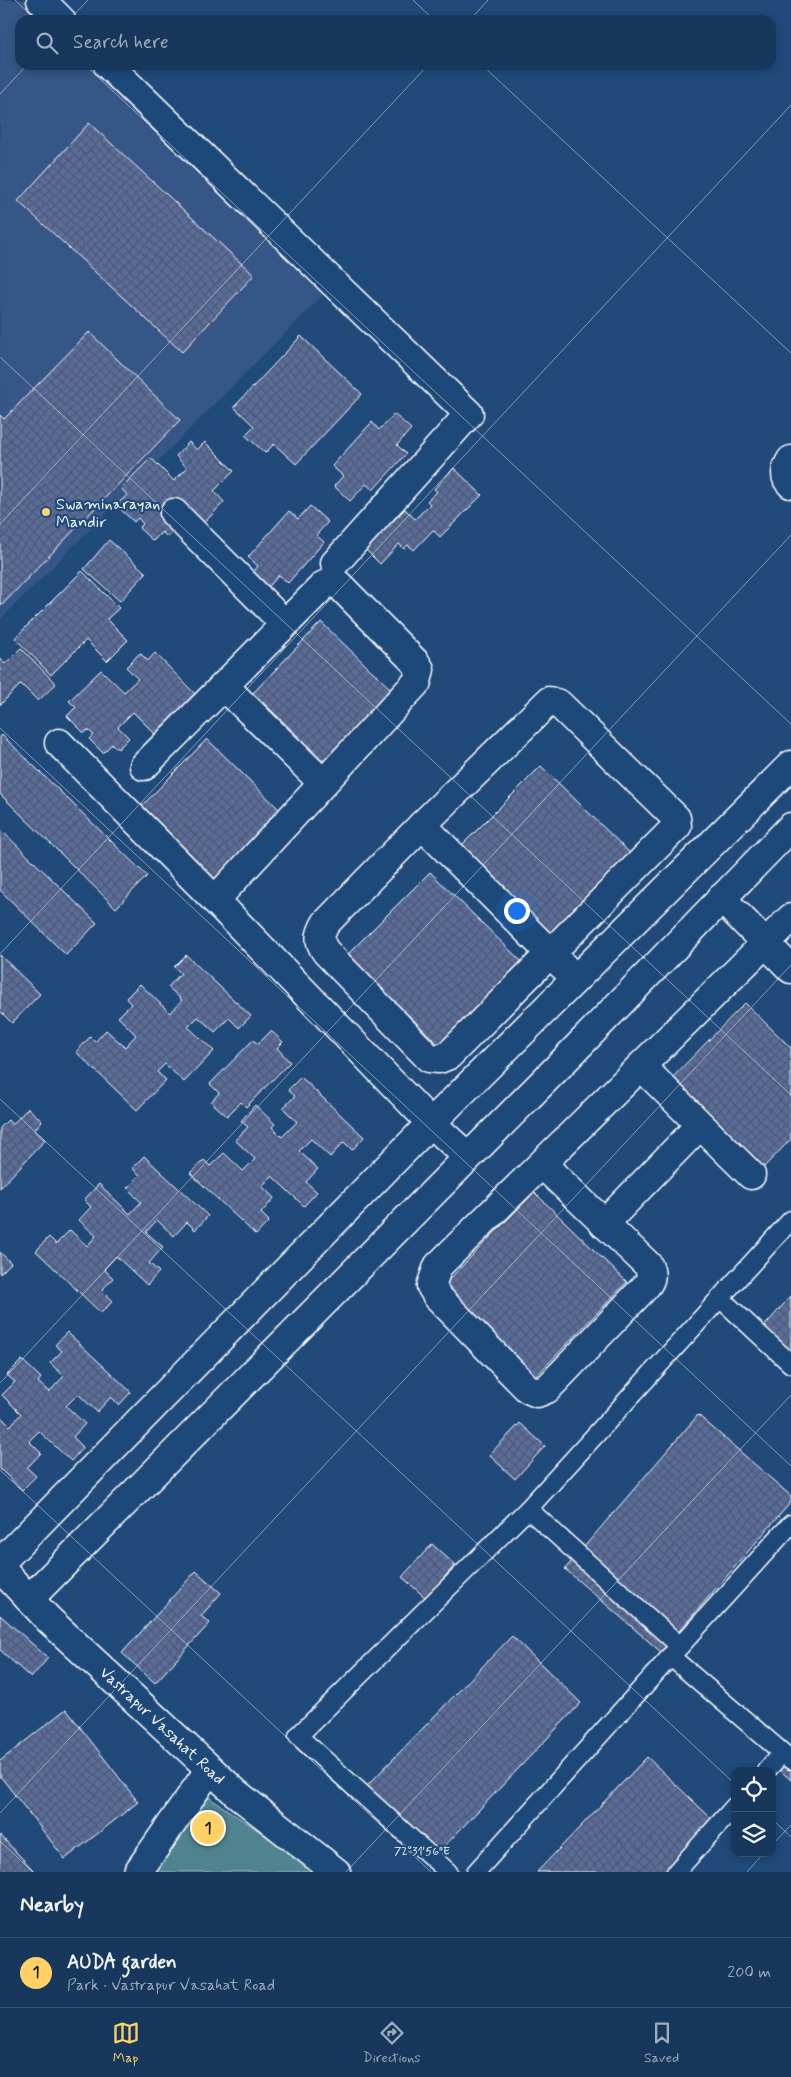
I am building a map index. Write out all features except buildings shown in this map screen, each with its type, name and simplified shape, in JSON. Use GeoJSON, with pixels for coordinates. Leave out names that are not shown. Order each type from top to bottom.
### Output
{"type":"FeatureCollection","features":[{"type":"Feature","properties":{"kind":"street"},"geometry":{"type":"LineString","coordinates":[[41,0],[56,15]]}},
{"type":"Feature","properties":{"kind":"street"},"geometry":{"type":"LineString","coordinates":[[113,70],[469,414],[335,563]]}},
{"type":"Feature","properties":{"kind":"street"},"geometry":{"type":"LineString","coordinates":[[791,460],[785,472],[787,481],[791,484]]}},
{"type":"Feature","properties":{"kind":"street"},"geometry":{"type":"LineString","coordinates":[[174,513],[284,624]]}},
{"type":"Feature","properties":{"kind":"street"},"geometry":{"type":"LineString","coordinates":[[144,766],[324,585],[334,582],[346,592],[420,669],[417,682],[215,900]]}},
{"type":"Feature","properties":{"kind":"street"},"geometry":{"type":"LineString","coordinates":[[224,686],[323,784]]}},
{"type":"Feature","properties":{"kind":"street"},"geometry":{"type":"LineString","coordinates":[[549,701],[559,704],[676,818],[677,826],[449,1055],[439,1059],[429,1058],[320,943],[320,933],[326,923],[422,825],[549,701]]}},
{"type":"Feature","properties":{"kind":"street"},"geometry":{"type":"LineString","coordinates":[[59,743],[215,900],[431,1123],[468,1158]]}},
{"type":"Feature","properties":{"kind":"street"},"geometry":{"type":"LineString","coordinates":[[0,1563],[431,1123],[577,980],[791,765]]}},
{"type":"Feature","properties":{"kind":"street"},"geometry":{"type":"LineString","coordinates":[[422,825],[577,980]]}},
{"type":"Feature","properties":{"kind":"street"},"geometry":{"type":"LineString","coordinates":[[29,1599],[559,1066],[791,826]]}},
{"type":"Feature","properties":{"kind":"street"},"geometry":{"type":"LineString","coordinates":[[658,845],[685,872]]}},
{"type":"Feature","properties":{"kind":"street"},"geometry":{"type":"LineString","coordinates":[[721,898],[791,970]]}},
{"type":"Feature","properties":{"kind":"street"},"geometry":{"type":"LineString","coordinates":[[542,1164],[648,1265],[651,1273],[650,1281],[547,1389],[537,1393],[528,1389],[437,1296],[431,1286],[438,1266],[791,918]]}},
{"type":"Feature","properties":{"kind":"street"},"geometry":{"type":"LineString","coordinates":[[641,1066],[751,1175]]}},
{"type":"Feature","properties":{"kind":"street"},"geometry":{"type":"LineString","coordinates":[[604,1224],[700,1125]]}},
{"type":"Feature","properties":{"kind":"street","name":"Vastrapur Vasahat Road"},"geometry":{"type":"LineString","coordinates":[[0,1568],[49,1620],[236,1793],[336,1872]]}},
{"type":"Feature","properties":{"kind":"street"},"geometry":{"type":"LineString","coordinates":[[138,1872],[210,1769]]}},
{"type":"Feature","properties":{"kind":"lane"},"geometry":{"type":"LineString","coordinates":[[448,1872],[298,1736],[528,1509],[791,1220]]}},
{"type":"Feature","properties":{"kind":"lane"},"geometry":{"type":"LineString","coordinates":[[720,1298],[791,1364]]}},
{"type":"Feature","properties":{"kind":"lane"},"geometry":{"type":"LineString","coordinates":[[528,1509],[787,1757],[772,1767]]}},
{"type":"Feature","properties":{"kind":"lane"},"geometry":{"type":"LineString","coordinates":[[476,1872],[791,1524]]}},
{"type":"Feature","properties":{"kind":"lane"},"geometry":{"type":"LineString","coordinates":[[676,1872],[731,1810]]}},
{"type":"Feature","properties":{"kind":"shaded area"},"geometry":{"type":"Polygon","coordinates":[[[0,0],[34,0],[50,15],[15,15],[15,70],[106,70],[330,288],[0,620],[0,0]]]}},
{"type":"Feature","properties":{"kind":"green space"},"geometry":{"type":"Polygon","coordinates":[[[189,1784],[320,1872],[135,1872],[189,1784]]]}},
{"type":"Feature","properties":{"kind":"place","name":"Swaminarayan Mandir"},"geometry":{"type":"Point","coordinates":[46,512]}},
{"type":"Feature","properties":{"kind":"place","name":"AUDA garden"},"geometry":{"type":"Point","coordinates":[208,1828]}}]}
